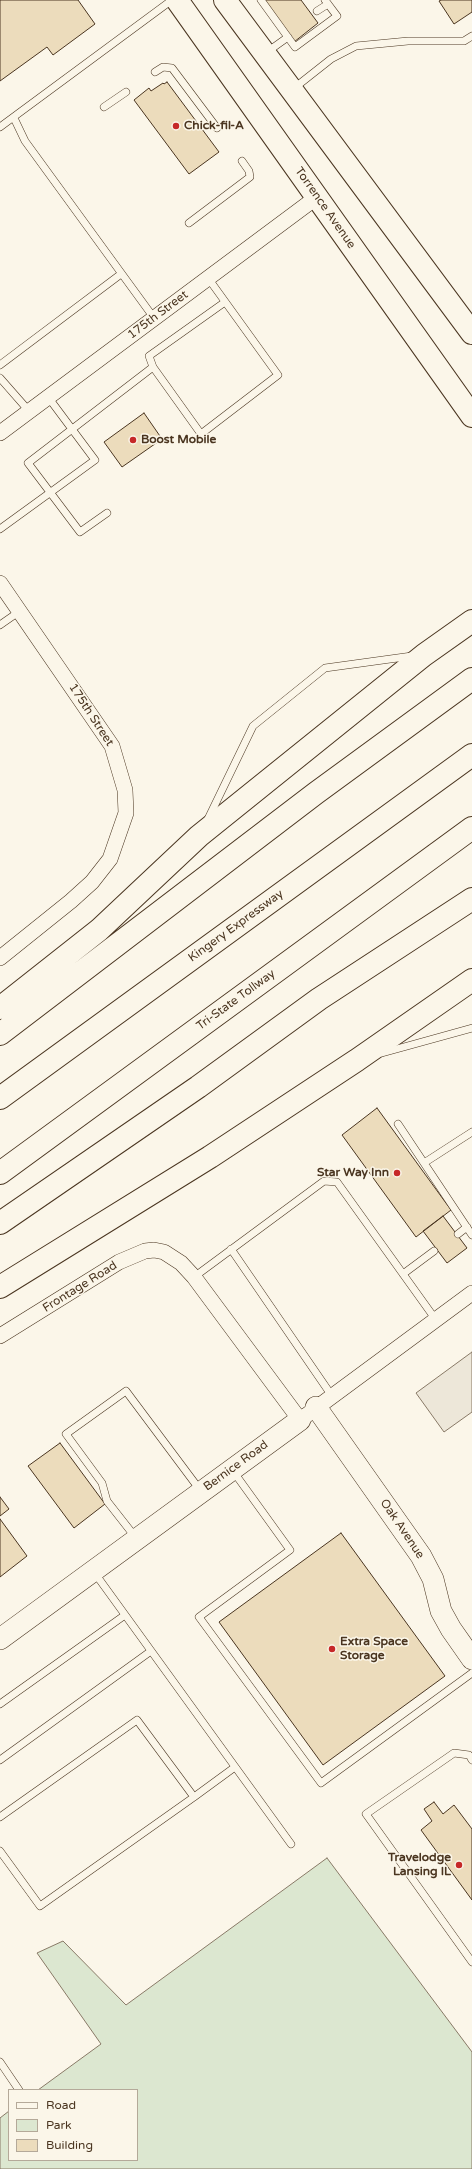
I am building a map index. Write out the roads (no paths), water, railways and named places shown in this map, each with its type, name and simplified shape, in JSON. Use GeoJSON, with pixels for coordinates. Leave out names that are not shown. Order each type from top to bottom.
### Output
{"type":"FeatureCollection","features":[{"type":"Feature","properties":{"kind":"main road","name":"Torrence Avenue"},"geometry":{"type":"LineString","coordinates":[[177,0],[472,416]]}},
{"type":"Feature","properties":{"kind":"main road"},"geometry":{"type":"LineString","coordinates":[[225,0],[472,333]]}},
{"type":"Feature","properties":{"kind":"main road"},"geometry":{"type":"LineString","coordinates":[[0,1008],[99,930],[199,836],[424,655],[472,621]]}},
{"type":"Feature","properties":{"kind":"main road"},"geometry":{"type":"LineString","coordinates":[[0,1034],[316,793],[472,679]]}},
{"type":"Feature","properties":{"kind":"main road","name":"Kingery Expressway"},"geometry":{"type":"LineString","coordinates":[[0,1098],[472,754]]}},
{"type":"Feature","properties":{"kind":"main road","name":"Tri-State Tollway"},"geometry":{"type":"LineString","coordinates":[[0,1173],[472,828]]}},
{"type":"Feature","properties":{"kind":"main road"},"geometry":{"type":"LineString","coordinates":[[0,1223],[185,1096],[319,999],[470,900]]}},
{"type":"Feature","properties":{"kind":"main road"},"geometry":{"type":"LineString","coordinates":[[0,1287],[210,1157],[357,1060],[472,980]]}},
{"type":"Feature","properties":{"kind":"street","name":"175th Street"},"geometry":{"type":"LineString","coordinates":[[0,433],[317,197]]}},
{"type":"Feature","properties":{"kind":"street","name":"175th Street"},"geometry":{"type":"LineString","coordinates":[[0,583],[112,746],[126,790],[126,813],[110,859],[92,882],[71,901],[0,958]]}},
{"type":"Feature","properties":{"kind":"street","name":"Frontage Road"},"geometry":{"type":"LineString","coordinates":[[0,1336],[119,1262],[144,1251],[154,1250],[164,1252],[181,1263],[194,1276]]}},
{"type":"Feature","properties":{"kind":"street"},"geometry":{"type":"LineString","coordinates":[[194,1276],[300,1420]]}},
{"type":"Feature","properties":{"kind":"street","name":"Bernice Road"},"geometry":{"type":"LineString","coordinates":[[0,1639],[472,1293]]}},
{"type":"Feature","properties":{"kind":"street","name":"Oak Avenue"},"geometry":{"type":"LineString","coordinates":[[324,1402],[421,1556],[433,1579],[441,1610],[451,1629],[472,1659]]}},
{"type":"Feature","properties":{"kind":"lane"},"geometry":{"type":"LineString","coordinates":[[0,128],[172,0]]}},
{"type":"Feature","properties":{"kind":"lane"},"geometry":{"type":"LineString","coordinates":[[264,1],[288,33],[295,47],[337,16],[326,2],[317,11]]}},
{"type":"Feature","properties":{"kind":"lane"},"geometry":{"type":"LineString","coordinates":[[264,54],[288,33]]}},
{"type":"Feature","properties":{"kind":"lane"},"geometry":{"type":"LineString","coordinates":[[291,90],[331,59],[356,46],[408,41],[464,41],[472,36]]}},
{"type":"Feature","properties":{"kind":"lane"},"geometry":{"type":"LineString","coordinates":[[155,72],[162,67],[172,68],[217,128]]}},
{"type":"Feature","properties":{"kind":"lane"},"geometry":{"type":"LineString","coordinates":[[104,107],[126,92]]}},
{"type":"Feature","properties":{"kind":"lane"},"geometry":{"type":"LineString","coordinates":[[14,118],[24,141],[154,318]]}},
{"type":"Feature","properties":{"kind":"lane"},"geometry":{"type":"LineString","coordinates":[[189,223],[250,177],[249,171],[242,161]]}},
{"type":"Feature","properties":{"kind":"lane"},"geometry":{"type":"LineString","coordinates":[[0,365],[121,274]]}},
{"type":"Feature","properties":{"kind":"lane"},"geometry":{"type":"LineString","coordinates":[[208,278],[278,375],[201,434],[153,367],[149,356],[225,302]]}},
{"type":"Feature","properties":{"kind":"lane"},"geometry":{"type":"LineString","coordinates":[[107,513],[80,532],[28,463],[153,367]]}},
{"type":"Feature","properties":{"kind":"lane"},"geometry":{"type":"LineString","coordinates":[[0,378],[28,412]]}},
{"type":"Feature","properties":{"kind":"lane"},"geometry":{"type":"LineString","coordinates":[[0,529],[94,460],[48,397]]}},
{"type":"Feature","properties":{"kind":"lane"},"geometry":{"type":"LineString","coordinates":[[0,625],[20,611]]}},
{"type":"Feature","properties":{"kind":"lane"},"geometry":{"type":"LineString","coordinates":[[199,836],[252,726],[325,668],[424,655]]}},
{"type":"Feature","properties":{"kind":"lane"},"geometry":{"type":"LineString","coordinates":[[357,1060],[472,1028]]}},
{"type":"Feature","properties":{"kind":"lane"},"geometry":{"type":"LineString","coordinates":[[398,1124],[472,1235]]}},
{"type":"Feature","properties":{"kind":"lane"},"geometry":{"type":"LineString","coordinates":[[424,1163],[472,1132]]}},
{"type":"Feature","properties":{"kind":"lane"},"geometry":{"type":"LineString","coordinates":[[194,1276],[324,1181],[337,1182],[436,1320]]}},
{"type":"Feature","properties":{"kind":"lane"},"geometry":{"type":"LineString","coordinates":[[458,1234],[467,1228]]}},
{"type":"Feature","properties":{"kind":"lane"},"geometry":{"type":"LineString","coordinates":[[231,1249],[324,1402]]}},
{"type":"Feature","properties":{"kind":"lane"},"geometry":{"type":"LineString","coordinates":[[403,1274],[434,1251]]}},
{"type":"Feature","properties":{"kind":"lane"},"geometry":{"type":"LineString","coordinates":[[137,1539],[108,1501],[102,1483],[66,1434],[126,1391],[201,1492]]}},
{"type":"Feature","properties":{"kind":"lane"},"geometry":{"type":"LineString","coordinates":[[231,1470],[290,1550],[199,1617],[321,1783],[472,1673]]}},
{"type":"Feature","properties":{"kind":"lane"},"geometry":{"type":"LineString","coordinates":[[93,1571],[291,1844]]}},
{"type":"Feature","properties":{"kind":"lane"},"geometry":{"type":"LineString","coordinates":[[0,1704],[125,1615]]}},
{"type":"Feature","properties":{"kind":"lane"},"geometry":{"type":"LineString","coordinates":[[0,1760],[152,1651]]}},
{"type":"Feature","properties":{"kind":"lane"},"geometry":{"type":"LineString","coordinates":[[0,1817],[138,1720],[194,1797]]}},
{"type":"Feature","properties":{"kind":"lane"},"geometry":{"type":"LineString","coordinates":[[472,1760],[469,1755],[454,1753],[366,1814],[472,1962]]}},
{"type":"Feature","properties":{"kind":"lane"},"geometry":{"type":"LineString","coordinates":[[0,1851],[40,1906],[236,1767]]}},
{"type":"Feature","properties":{"kind":"lane"},"geometry":{"type":"LineString","coordinates":[[0,2062],[18,2089]]}},
{"type":"Feature","properties":{"kind":"place","name":"Chick-fil-A"},"geometry":{"type":"Point","coordinates":[176,126]}},
{"type":"Feature","properties":{"kind":"place","name":"Boost Mobile"},"geometry":{"type":"Point","coordinates":[133,440]}},
{"type":"Feature","properties":{"kind":"place","name":"Star Way Inn"},"geometry":{"type":"Point","coordinates":[397,1173]}},
{"type":"Feature","properties":{"kind":"place","name":"Extra Space Storage"},"geometry":{"type":"Point","coordinates":[332,1649]}},
{"type":"Feature","properties":{"kind":"place","name":"Travelodge Lansing IL"},"geometry":{"type":"Point","coordinates":[459,1865]}}]}
